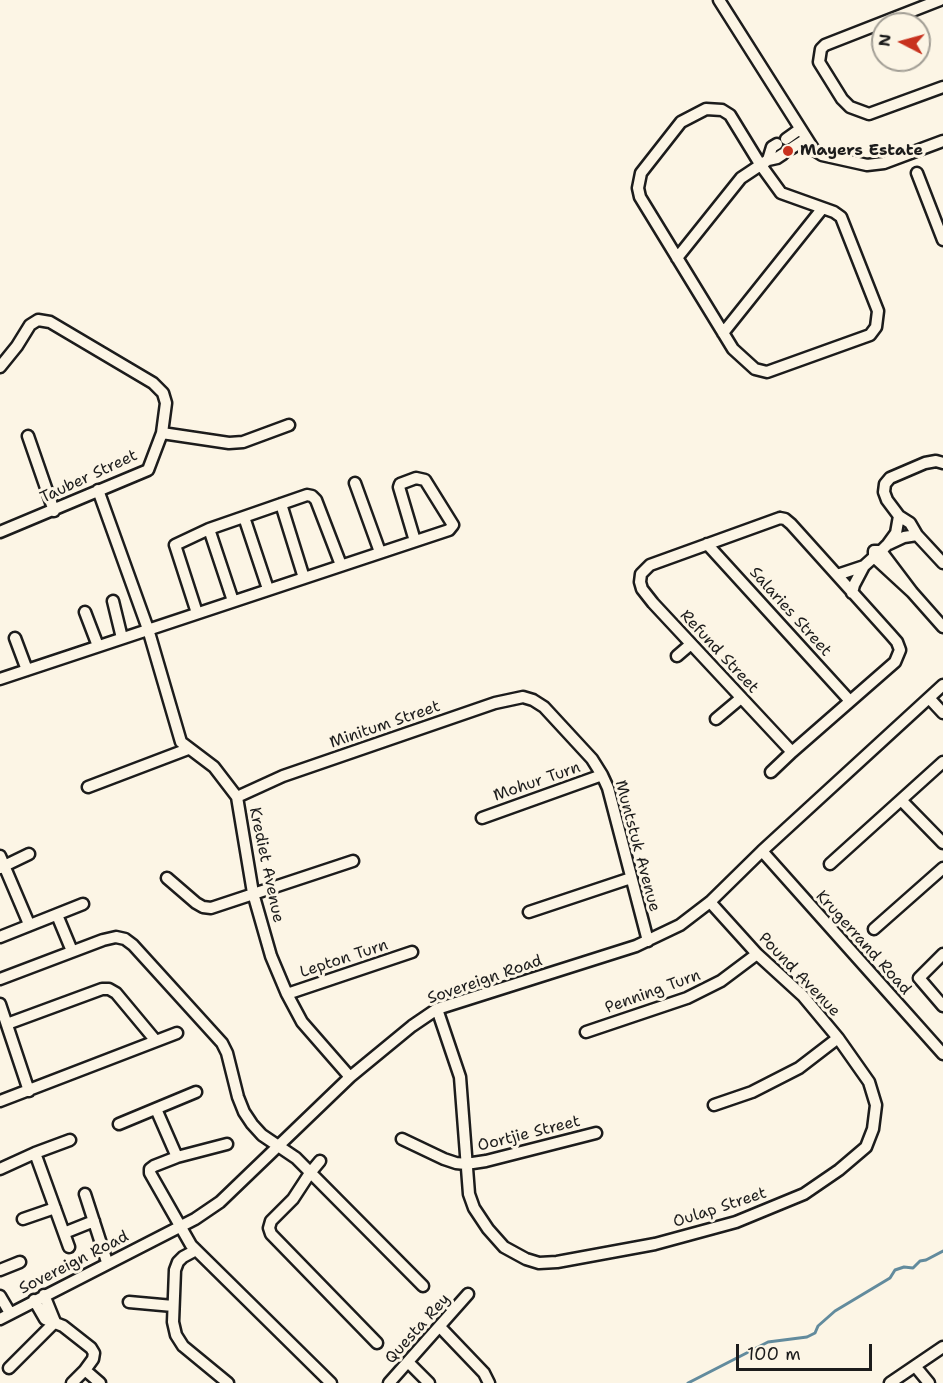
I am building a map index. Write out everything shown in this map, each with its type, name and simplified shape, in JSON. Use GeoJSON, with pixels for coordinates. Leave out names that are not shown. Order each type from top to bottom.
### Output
{"type":"FeatureCollection","features":[{"type":"Feature","properties":{"kind":"street"},"geometry":{"type":"LineString","coordinates":[[940,0],[825,45],[821,49],[819,62],[842,99],[850,107],[868,114],[943,87]]}},
{"type":"Feature","properties":{"kind":"street"},"geometry":{"type":"LineString","coordinates":[[723,1],[814,150],[867,165],[884,163],[943,141]]}},
{"type":"Feature","properties":{"kind":"street"},"geometry":{"type":"LineString","coordinates":[[706,110],[722,110],[730,115],[764,162],[781,193],[834,212],[844,221],[878,311],[878,322],[873,331],[865,337],[767,372],[755,369],[733,348],[640,196],[638,184],[640,173],[681,122],[706,110]]}},
{"type":"Feature","properties":{"kind":"street"},"geometry":{"type":"LineString","coordinates":[[678,258],[741,178],[764,162],[777,158],[785,146],[803,134]]}},
{"type":"Feature","properties":{"kind":"street"},"geometry":{"type":"LineString","coordinates":[[917,173],[943,240]]}},
{"type":"Feature","properties":{"kind":"street"},"geometry":{"type":"LineString","coordinates":[[723,333],[822,209]]}},
{"type":"Feature","properties":{"kind":"street","name":"Tauber Street"},"geometry":{"type":"LineString","coordinates":[[0,367],[30,325],[35,321],[50,322],[153,383],[163,393],[166,403],[162,433],[148,470],[0,532]]}},
{"type":"Feature","properties":{"kind":"street"},"geometry":{"type":"LineString","coordinates":[[162,433],[229,443],[243,442],[289,425]]}},
{"type":"Feature","properties":{"kind":"street"},"geometry":{"type":"LineString","coordinates":[[28,436],[54,510]]}},
{"type":"Feature","properties":{"kind":"street"},"geometry":{"type":"LineString","coordinates":[[943,463],[936,461],[925,463],[890,478],[885,484],[884,492],[886,500],[899,516],[910,524],[943,563]]}},
{"type":"Feature","properties":{"kind":"street"},"geometry":{"type":"LineString","coordinates":[[0,679],[449,530],[453,525],[425,480],[421,478],[408,481],[399,487],[415,541]]}},
{"type":"Feature","properties":{"kind":"street"},"geometry":{"type":"LineString","coordinates":[[355,483],[380,552]]}},
{"type":"Feature","properties":{"kind":"street","name":"Krediet Avenue"},"geometry":{"type":"LineString","coordinates":[[98,490],[148,629],[181,742],[214,767],[237,797],[253,893],[271,956],[287,994],[302,1022],[350,1077]]}},
{"type":"Feature","properties":{"kind":"street"},"geometry":{"type":"LineString","coordinates":[[196,613],[174,545],[210,529],[307,495],[316,500],[341,565]]}},
{"type":"Feature","properties":{"kind":"street"},"geometry":{"type":"LineString","coordinates":[[281,504],[304,578]]}},
{"type":"Feature","properties":{"kind":"street"},"geometry":{"type":"LineString","coordinates":[[881,551],[898,527],[899,516]]}},
{"type":"Feature","properties":{"kind":"street"},"geometry":{"type":"LineString","coordinates":[[244,517],[268,590]]}},
{"type":"Feature","properties":{"kind":"street","name":"Refund Street"},"geometry":{"type":"LineString","coordinates":[[785,519],[837,575],[891,634],[900,650],[895,662],[792,752],[691,644],[642,589],[640,582],[641,574],[650,565],[771,520],[785,519]]}},
{"type":"Feature","properties":{"kind":"street"},"geometry":{"type":"LineString","coordinates":[[210,529],[233,601]]}},
{"type":"Feature","properties":{"kind":"street"},"geometry":{"type":"LineString","coordinates":[[852,593],[864,566],[881,551],[904,537],[917,535]]}},
{"type":"Feature","properties":{"kind":"street","name":"Salaries Street"},"geometry":{"type":"LineString","coordinates":[[707,544],[850,701]]}},
{"type":"Feature","properties":{"kind":"street"},"geometry":{"type":"LineString","coordinates":[[881,551],[912,592],[943,627]]}},
{"type":"Feature","properties":{"kind":"street"},"geometry":{"type":"LineString","coordinates":[[837,575],[864,566]]}},
{"type":"Feature","properties":{"kind":"street"},"geometry":{"type":"LineString","coordinates":[[113,602],[122,638]]}},
{"type":"Feature","properties":{"kind":"street"},"geometry":{"type":"LineString","coordinates":[[85,612],[98,646]]}},
{"type":"Feature","properties":{"kind":"street"},"geometry":{"type":"LineString","coordinates":[[15,638],[27,670]]}},
{"type":"Feature","properties":{"kind":"street"},"geometry":{"type":"LineString","coordinates":[[677,656],[691,644]]}},
{"type":"Feature","properties":{"kind":"street","name":"Sovereign Road"},"geometry":{"type":"LineString","coordinates":[[0,1318],[195,1219],[220,1202],[350,1077],[412,1026],[437,1009],[648,941],[680,925],[710,902],[943,685]]}},
{"type":"Feature","properties":{"kind":"street","name":"Minitum Street"},"geometry":{"type":"LineString","coordinates":[[237,797],[283,776],[495,703],[523,698],[533,700],[544,707]]}},
{"type":"Feature","properties":{"kind":"street"},"geometry":{"type":"LineString","coordinates":[[716,719],[741,698]]}},
{"type":"Feature","properties":{"kind":"street"},"geometry":{"type":"LineString","coordinates":[[929,698],[943,713]]}},
{"type":"Feature","properties":{"kind":"street","name":"Muntstuk Avenue"},"geometry":{"type":"LineString","coordinates":[[544,707],[592,759],[608,788],[648,941]]}},
{"type":"Feature","properties":{"kind":"street"},"geometry":{"type":"LineString","coordinates":[[88,787],[188,748]]}},
{"type":"Feature","properties":{"kind":"street"},"geometry":{"type":"LineString","coordinates":[[771,772],[792,752]]}},
{"type":"Feature","properties":{"kind":"street"},"geometry":{"type":"LineString","coordinates":[[830,864],[943,762]]}},
{"type":"Feature","properties":{"kind":"street","name":"Mohur Turn"},"geometry":{"type":"LineString","coordinates":[[482,818],[602,775]]}},
{"type":"Feature","properties":{"kind":"street"},"geometry":{"type":"LineString","coordinates":[[901,800],[943,843]]}},
{"type":"Feature","properties":{"kind":"street","name":"Krugerrand Road"},"geometry":{"type":"LineString","coordinates":[[762,852],[943,1054]]}},
{"type":"Feature","properties":{"kind":"street"},"geometry":{"type":"LineString","coordinates":[[29,854],[2,864],[29,924]]}},
{"type":"Feature","properties":{"kind":"street"},"geometry":{"type":"LineString","coordinates":[[167,878],[203,907],[211,908],[353,861]]}},
{"type":"Feature","properties":{"kind":"street"},"geometry":{"type":"LineString","coordinates":[[874,929],[943,868]]}},
{"type":"Feature","properties":{"kind":"street"},"geometry":{"type":"LineString","coordinates":[[528,912],[631,878]]}},
{"type":"Feature","properties":{"kind":"street","name":"Pound Avenue"},"geometry":{"type":"LineString","coordinates":[[710,902],[757,954],[803,996],[838,1038],[869,1082],[876,1105]]}},
{"type":"Feature","properties":{"kind":"street"},"geometry":{"type":"LineString","coordinates":[[0,937],[83,904]]}},
{"type":"Feature","properties":{"kind":"street"},"geometry":{"type":"LineString","coordinates":[[57,915],[72,951]]}},
{"type":"Feature","properties":{"kind":"street"},"geometry":{"type":"LineString","coordinates":[[0,979],[103,940],[116,937],[125,939],[222,1043],[244,1112],[262,1135],[296,1158],[423,1286]]}},
{"type":"Feature","properties":{"kind":"street","name":"Lepton Turn"},"geometry":{"type":"LineString","coordinates":[[287,994],[412,952]]}},
{"type":"Feature","properties":{"kind":"street","name":"Penning Turn"},"geometry":{"type":"LineString","coordinates":[[586,1032],[687,998],[721,981],[757,954]]}},
{"type":"Feature","properties":{"kind":"street"},"geometry":{"type":"LineString","coordinates":[[943,954],[919,978],[943,1006]]}},
{"type":"Feature","properties":{"kind":"street"},"geometry":{"type":"LineString","coordinates":[[7,1024],[102,989],[109,989],[116,993],[156,1041]]}},
{"type":"Feature","properties":{"kind":"street"},"geometry":{"type":"LineString","coordinates":[[0,1004],[29,1091]]}},
{"type":"Feature","properties":{"kind":"street"},"geometry":{"type":"LineString","coordinates":[[437,1009],[460,1077],[466,1164]]}},
{"type":"Feature","properties":{"kind":"street"},"geometry":{"type":"LineString","coordinates":[[0,1101],[177,1033]]}},
{"type":"Feature","properties":{"kind":"street"},"geometry":{"type":"LineString","coordinates":[[714,1105],[752,1092],[799,1068],[838,1038]]}},
{"type":"Feature","properties":{"kind":"street"},"geometry":{"type":"LineString","coordinates":[[119,1124],[196,1092]]}},
{"type":"Feature","properties":{"kind":"street","name":"Oulap Street"},"geometry":{"type":"LineString","coordinates":[[466,1164],[469,1194],[474,1208],[504,1247],[540,1263],[556,1262],[655,1244],[736,1222],[804,1194],[839,1170],[866,1147],[873,1129],[876,1105]]}},
{"type":"Feature","properties":{"kind":"street"},"geometry":{"type":"LineString","coordinates":[[156,1109],[177,1157]]}},
{"type":"Feature","properties":{"kind":"street","name":"Oortjie Street"},"geometry":{"type":"LineString","coordinates":[[402,1139],[444,1159],[466,1164],[596,1133]]}},
{"type":"Feature","properties":{"kind":"street"},"geometry":{"type":"LineString","coordinates":[[0,1169],[70,1140]]}},
{"type":"Feature","properties":{"kind":"street"},"geometry":{"type":"LineString","coordinates":[[226,1144],[177,1157],[154,1166],[150,1170],[179,1227],[196,1250],[331,1383]]}},
{"type":"Feature","properties":{"kind":"street"},"geometry":{"type":"LineString","coordinates":[[35,1153],[69,1247]]}},
{"type":"Feature","properties":{"kind":"street"},"geometry":{"type":"LineString","coordinates":[[320,1161],[293,1199],[271,1221],[269,1228],[271,1234],[377,1343]]}},
{"type":"Feature","properties":{"kind":"street"},"geometry":{"type":"LineString","coordinates":[[85,1194],[107,1262]]}},
{"type":"Feature","properties":{"kind":"street"},"geometry":{"type":"LineString","coordinates":[[23,1219],[55,1208]]}},
{"type":"Feature","properties":{"kind":"street"},"geometry":{"type":"LineString","coordinates":[[64,1233],[94,1221]]}},
{"type":"Feature","properties":{"kind":"street"},"geometry":{"type":"LineString","coordinates":[[196,1250],[183,1257],[175,1270],[174,1328],[183,1346],[228,1383]]}},
{"type":"Feature","properties":{"kind":"street"},"geometry":{"type":"LineString","coordinates":[[0,1270],[20,1262]]}},
{"type":"Feature","properties":{"kind":"street","name":"Questa Rey"},"geometry":{"type":"LineString","coordinates":[[390,1383],[468,1294]]}},
{"type":"Feature","properties":{"kind":"street"},"geometry":{"type":"LineString","coordinates":[[0,1296],[10,1313]]}},
{"type":"Feature","properties":{"kind":"street"},"geometry":{"type":"LineString","coordinates":[[39,1298],[55,1322],[91,1348],[93,1359],[72,1383]]}},
{"type":"Feature","properties":{"kind":"street"},"geometry":{"type":"LineString","coordinates":[[129,1302],[173,1306]]}},
{"type":"Feature","properties":{"kind":"street"},"geometry":{"type":"LineString","coordinates":[[9,1368],[55,1322]]}},
{"type":"Feature","properties":{"kind":"street"},"geometry":{"type":"LineString","coordinates":[[440,1327],[484,1373],[489,1383]]}},
{"type":"Feature","properties":{"kind":"street"},"geometry":{"type":"LineString","coordinates":[[890,1383],[943,1347]]}},
{"type":"Feature","properties":{"kind":"street"},"geometry":{"type":"LineString","coordinates":[[408,1362],[429,1383]]}},
{"type":"Feature","properties":{"kind":"street"},"geometry":{"type":"LineString","coordinates":[[915,1366],[929,1383]]}},
{"type":"Feature","properties":{"kind":"street"},"geometry":{"type":"LineString","coordinates":[[85,1370],[100,1383]]}},
{"type":"Feature","properties":{"kind":"waterway"},"geometry":{"type":"LineString","coordinates":[[688,1383],[768,1342],[807,1337],[815,1333],[818,1326],[835,1311],[890,1278],[895,1270],[904,1267],[913,1268],[920,1261],[943,1251]]}},
{"type":"Feature","properties":{"kind":"place","name":"Mayers Estate"},"geometry":{"type":"Point","coordinates":[788,151]}}]}
